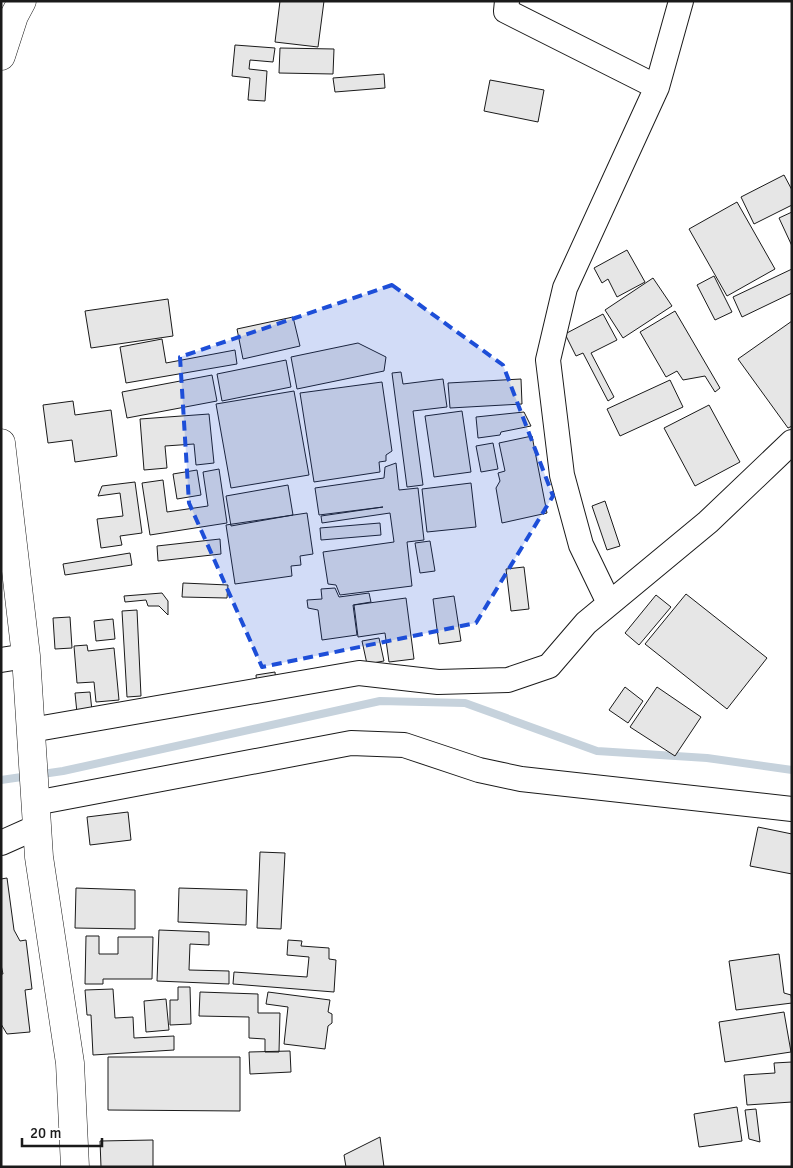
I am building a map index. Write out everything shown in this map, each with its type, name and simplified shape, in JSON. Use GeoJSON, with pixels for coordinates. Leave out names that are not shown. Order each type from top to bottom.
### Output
{"type":"FeatureCollection","features":[{"type":"Feature","properties":{"kind":"street"},"geometry":{"type":"LineString","coordinates":[[1,56],[14,16],[22,1]]}},
{"type":"Feature","properties":{"kind":"street"},"geometry":{"type":"LineString","coordinates":[[507,1],[506,12],[657,87]]}},
{"type":"Feature","properties":{"kind":"street"},"geometry":{"type":"LineString","coordinates":[[609,603],[581,544],[562,475],[548,360],[565,288],[657,87],[681,1]]}},
{"type":"Feature","properties":{"kind":"street"},"geometry":{"type":"LineString","coordinates":[[31,730],[359,673],[438,682],[508,680],[549,666],[586,623],[708,522],[792,442]]}},
{"type":"Feature","properties":{"kind":"street"},"geometry":{"type":"LineString","coordinates":[[1,443],[14,658],[31,730],[39,857],[70,1063],[75,1167]]}},
{"type":"Feature","properties":{"kind":"street"},"geometry":{"type":"LineString","coordinates":[[1,843],[36,815],[351,744],[404,745],[479,770],[521,779],[792,809]]}},
{"type":"Feature","properties":{"kind":"highlighted area"},"geometry":{"type":"Polygon","coordinates":[[[392,285],[503,365],[553,496],[476,623],[262,667],[189,503],[180,357],[392,285]]]}},
{"type":"Feature","properties":{"kind":"building"},"geometry":{"type":"Polygon","coordinates":[[[280,1],[324,1],[318,47],[275,42],[280,1]]]}},
{"type":"Feature","properties":{"kind":"building"},"geometry":{"type":"Polygon","coordinates":[[[235,45],[275,48],[273,62],[250,60],[249,69],[267,71],[265,101],[248,100],[250,78],[232,76],[235,45]]]}},
{"type":"Feature","properties":{"kind":"building"},"geometry":{"type":"Polygon","coordinates":[[[280,48],[334,49],[333,74],[279,73],[280,48]]]}},
{"type":"Feature","properties":{"kind":"building"},"geometry":{"type":"Polygon","coordinates":[[[384,74],[385,88],[335,92],[333,78],[384,74]]]}},
{"type":"Feature","properties":{"kind":"building"},"geometry":{"type":"Polygon","coordinates":[[[490,80],[544,90],[538,122],[484,111],[490,80]]]}},
{"type":"Feature","properties":{"kind":"building"},"geometry":{"type":"Polygon","coordinates":[[[784,175],[792,190],[792,205],[754,224],[741,197],[784,175]]]}},
{"type":"Feature","properties":{"kind":"building"},"geometry":{"type":"Polygon","coordinates":[[[737,202],[775,269],[727,296],[689,229],[737,202]]]}},
{"type":"Feature","properties":{"kind":"building"},"geometry":{"type":"Polygon","coordinates":[[[792,212],[792,246],[779,218],[792,212]]]}},
{"type":"Feature","properties":{"kind":"building"},"geometry":{"type":"Polygon","coordinates":[[[627,250],[645,282],[617,297],[608,279],[602,283],[594,268],[627,250]]]}},
{"type":"Feature","properties":{"kind":"building"},"geometry":{"type":"Polygon","coordinates":[[[792,269],[792,293],[742,317],[733,297],[792,269]]]}},
{"type":"Feature","properties":{"kind":"building"},"geometry":{"type":"Polygon","coordinates":[[[714,276],[732,312],[715,320],[697,285],[714,276]]]}},
{"type":"Feature","properties":{"kind":"building"},"geometry":{"type":"Polygon","coordinates":[[[653,278],[672,306],[623,338],[605,310],[653,278]]]}},
{"type":"Feature","properties":{"kind":"building"},"geometry":{"type":"Polygon","coordinates":[[[168,299],[173,336],[91,348],[85,311],[168,299]]]}},
{"type":"Feature","properties":{"kind":"building"},"geometry":{"type":"Polygon","coordinates":[[[675,311],[720,388],[715,392],[705,376],[683,380],[677,371],[666,377],[640,332],[675,311]]]}},
{"type":"Feature","properties":{"kind":"building"},"geometry":{"type":"Polygon","coordinates":[[[603,314],[617,340],[591,353],[614,397],[608,401],[583,353],[576,356],[565,334],[603,314]]]}},
{"type":"Feature","properties":{"kind":"building"},"geometry":{"type":"Polygon","coordinates":[[[293,317],[300,346],[243,359],[237,329],[293,317]]]}},
{"type":"Feature","properties":{"kind":"building"},"geometry":{"type":"Polygon","coordinates":[[[792,321],[792,426],[788,428],[738,359],[792,321]]]}},
{"type":"Feature","properties":{"kind":"building"},"geometry":{"type":"Polygon","coordinates":[[[162,339],[166,363],[235,350],[237,364],[126,383],[120,347],[162,339]]]}},
{"type":"Feature","properties":{"kind":"building"},"geometry":{"type":"Polygon","coordinates":[[[358,343],[386,357],[384,371],[297,389],[291,357],[358,343]]]}},
{"type":"Feature","properties":{"kind":"building"},"geometry":{"type":"Polygon","coordinates":[[[286,360],[291,387],[222,401],[217,374],[286,360]]]}},
{"type":"Feature","properties":{"kind":"building"},"geometry":{"type":"Polygon","coordinates":[[[401,372],[403,384],[443,379],[447,407],[413,411],[423,485],[407,487],[392,373],[401,372]]]}},
{"type":"Feature","properties":{"kind":"building"},"geometry":{"type":"Polygon","coordinates":[[[212,375],[217,401],[127,418],[122,392],[212,375]]]}},
{"type":"Feature","properties":{"kind":"building"},"geometry":{"type":"Polygon","coordinates":[[[521,379],[522,404],[450,408],[448,383],[521,379]]]}},
{"type":"Feature","properties":{"kind":"building"},"geometry":{"type":"Polygon","coordinates":[[[670,380],[683,407],[620,436],[607,409],[670,380]]]}},
{"type":"Feature","properties":{"kind":"building"},"geometry":{"type":"Polygon","coordinates":[[[382,382],[392,451],[386,455],[386,461],[379,462],[380,472],[314,482],[300,393],[382,382]]]}},
{"type":"Feature","properties":{"kind":"building"},"geometry":{"type":"Polygon","coordinates":[[[294,391],[309,475],[231,488],[216,404],[294,391]]]}},
{"type":"Feature","properties":{"kind":"building"},"geometry":{"type":"Polygon","coordinates":[[[73,401],[75,415],[111,410],[117,456],[75,462],[72,440],[48,443],[43,405],[73,401]]]}},
{"type":"Feature","properties":{"kind":"building"},"geometry":{"type":"Polygon","coordinates":[[[709,405],[740,462],[695,486],[664,428],[709,405]]]}},
{"type":"Feature","properties":{"kind":"building"},"geometry":{"type":"Polygon","coordinates":[[[462,411],[471,472],[434,477],[425,416],[462,411]]]}},
{"type":"Feature","properties":{"kind":"building"},"geometry":{"type":"Polygon","coordinates":[[[524,412],[531,426],[501,432],[500,435],[478,438],[476,417],[524,412]]]}},
{"type":"Feature","properties":{"kind":"building"},"geometry":{"type":"Polygon","coordinates":[[[209,414],[214,463],[196,465],[194,444],[165,446],[167,468],[144,470],[140,419],[209,414]]]}},
{"type":"Feature","properties":{"kind":"building"},"geometry":{"type":"Polygon","coordinates":[[[532,436],[547,513],[502,523],[496,488],[500,481],[498,473],[505,471],[499,443],[532,436]]]}},
{"type":"Feature","properties":{"kind":"building"},"geometry":{"type":"Polygon","coordinates":[[[493,443],[498,469],[481,472],[476,446],[493,443]]]}},
{"type":"Feature","properties":{"kind":"building"},"geometry":{"type":"Polygon","coordinates":[[[396,463],[399,490],[418,488],[424,540],[407,542],[412,586],[340,595],[336,585],[328,584],[323,552],[394,542],[390,513],[322,523],[321,516],[383,507],[319,515],[315,488],[384,478],[385,467],[396,463]]]}},
{"type":"Feature","properties":{"kind":"building"},"geometry":{"type":"Polygon","coordinates":[[[219,469],[227,523],[150,535],[142,483],[163,480],[167,512],[208,506],[203,472],[219,469]]]}},
{"type":"Feature","properties":{"kind":"building"},"geometry":{"type":"Polygon","coordinates":[[[197,470],[201,495],[177,499],[173,474],[197,470]]]}},
{"type":"Feature","properties":{"kind":"building"},"geometry":{"type":"Polygon","coordinates":[[[135,482],[142,533],[120,536],[122,545],[101,548],[97,519],[123,516],[120,493],[98,496],[102,486],[135,482]]]}},
{"type":"Feature","properties":{"kind":"building"},"geometry":{"type":"Polygon","coordinates":[[[471,483],[476,527],[427,532],[422,489],[471,483]]]}},
{"type":"Feature","properties":{"kind":"building"},"geometry":{"type":"Polygon","coordinates":[[[288,485],[293,515],[231,526],[226,496],[288,485]]]}},
{"type":"Feature","properties":{"kind":"building"},"geometry":{"type":"Polygon","coordinates":[[[605,501],[620,546],[607,550],[592,506],[605,501]]]}},
{"type":"Feature","properties":{"kind":"building"},"geometry":{"type":"Polygon","coordinates":[[[307,513],[313,554],[300,556],[301,565],[291,566],[292,576],[235,584],[226,525],[307,513]]]}},
{"type":"Feature","properties":{"kind":"building"},"geometry":{"type":"Polygon","coordinates":[[[380,523],[381,535],[321,540],[320,528],[380,523]]]}},
{"type":"Feature","properties":{"kind":"building"},"geometry":{"type":"Polygon","coordinates":[[[220,539],[221,554],[158,561],[157,546],[220,539]]]}},
{"type":"Feature","properties":{"kind":"building"},"geometry":{"type":"Polygon","coordinates":[[[430,541],[435,571],[420,573],[415,543],[430,541]]]}},
{"type":"Feature","properties":{"kind":"building"},"geometry":{"type":"Polygon","coordinates":[[[130,553],[132,565],[65,575],[63,564],[130,553]]]}},
{"type":"Feature","properties":{"kind":"building"},"geometry":{"type":"Polygon","coordinates":[[[524,567],[529,609],[511,611],[506,569],[524,567]]]}},
{"type":"Feature","properties":{"kind":"building"},"geometry":{"type":"Polygon","coordinates":[[[183,583],[228,585],[227,598],[182,597],[183,583]]]}},
{"type":"Feature","properties":{"kind":"building"},"geometry":{"type":"Polygon","coordinates":[[[335,588],[339,597],[369,593],[371,602],[353,605],[357,635],[322,640],[318,610],[308,608],[307,600],[322,599],[321,589],[335,588]]]}},
{"type":"Feature","properties":{"kind":"building"},"geometry":{"type":"Polygon","coordinates":[[[162,593],[168,601],[168,615],[159,606],[148,606],[146,600],[125,602],[124,596],[162,593]]]}},
{"type":"Feature","properties":{"kind":"building"},"geometry":{"type":"Polygon","coordinates":[[[686,594],[767,658],[727,709],[645,644],[686,594]]]}},
{"type":"Feature","properties":{"kind":"building"},"geometry":{"type":"Polygon","coordinates":[[[656,595],[671,607],[639,645],[625,633],[656,595]]]}},
{"type":"Feature","properties":{"kind":"building"},"geometry":{"type":"Polygon","coordinates":[[[454,596],[461,641],[439,644],[433,599],[454,596]]]}},
{"type":"Feature","properties":{"kind":"building"},"geometry":{"type":"Polygon","coordinates":[[[406,598],[414,659],[389,662],[385,633],[358,637],[354,605],[406,598]]]}},
{"type":"Feature","properties":{"kind":"building"},"geometry":{"type":"Polygon","coordinates":[[[137,610],[141,696],[127,697],[122,611],[137,610]]]}},
{"type":"Feature","properties":{"kind":"building"},"geometry":{"type":"Polygon","coordinates":[[[70,617],[72,648],[55,649],[53,618],[70,617]]]}},
{"type":"Feature","properties":{"kind":"building"},"geometry":{"type":"Polygon","coordinates":[[[113,619],[115,639],[96,641],[94,621],[113,619]]]}},
{"type":"Feature","properties":{"kind":"building"},"geometry":{"type":"Polygon","coordinates":[[[379,638],[384,661],[367,664],[362,641],[379,638]]]}},
{"type":"Feature","properties":{"kind":"building"},"geometry":{"type":"Polygon","coordinates":[[[87,645],[88,651],[114,648],[119,700],[96,702],[94,682],[77,683],[74,646],[87,645]]]}},
{"type":"Feature","properties":{"kind":"building"},"geometry":{"type":"Polygon","coordinates":[[[275,672],[276,684],[257,686],[256,675],[275,672]]]}},
{"type":"Feature","properties":{"kind":"building"},"geometry":{"type":"Polygon","coordinates":[[[625,687],[643,701],[628,723],[609,710],[625,687]]]}},
{"type":"Feature","properties":{"kind":"building"},"geometry":{"type":"Polygon","coordinates":[[[657,687],[701,717],[675,756],[630,727],[657,687]]]}},
{"type":"Feature","properties":{"kind":"building"},"geometry":{"type":"Polygon","coordinates":[[[90,692],[92,711],[77,713],[75,693],[90,692]]]}},
{"type":"Feature","properties":{"kind":"building"},"geometry":{"type":"Polygon","coordinates":[[[128,812],[131,840],[90,845],[87,817],[128,812]]]}},
{"type":"Feature","properties":{"kind":"building"},"geometry":{"type":"Polygon","coordinates":[[[758,827],[792,834],[792,874],[750,866],[758,827]]]}},
{"type":"Feature","properties":{"kind":"building"},"geometry":{"type":"Polygon","coordinates":[[[260,852],[285,853],[281,929],[257,928],[260,852]]]}},
{"type":"Feature","properties":{"kind":"building"},"geometry":{"type":"Polygon","coordinates":[[[7,878],[14,930],[20,941],[26,940],[32,989],[25,990],[30,1032],[7,1034],[1,1024],[1,974],[3,974],[1,965],[1,879],[7,878]]]}},
{"type":"Feature","properties":{"kind":"building"},"geometry":{"type":"Polygon","coordinates":[[[76,888],[135,890],[135,929],[75,928],[76,888]]]}},
{"type":"Feature","properties":{"kind":"building"},"geometry":{"type":"Polygon","coordinates":[[[179,888],[247,890],[246,925],[178,922],[179,888]]]}},
{"type":"Feature","properties":{"kind":"building"},"geometry":{"type":"Polygon","coordinates":[[[159,930],[209,932],[209,945],[190,944],[189,970],[229,971],[229,984],[157,981],[159,930]]]}},
{"type":"Feature","properties":{"kind":"building"},"geometry":{"type":"Polygon","coordinates":[[[86,936],[99,936],[99,954],[118,954],[118,937],[153,937],[152,979],[103,979],[103,984],[85,984],[86,936]]]}},
{"type":"Feature","properties":{"kind":"building"},"geometry":{"type":"Polygon","coordinates":[[[288,940],[302,941],[301,946],[329,948],[329,959],[336,960],[334,992],[233,984],[234,972],[307,977],[309,957],[287,955],[288,940]]]}},
{"type":"Feature","properties":{"kind":"building"},"geometry":{"type":"Polygon","coordinates":[[[779,954],[784,993],[791,995],[792,1003],[736,1010],[729,961],[779,954]]]}},
{"type":"Feature","properties":{"kind":"building"},"geometry":{"type":"Polygon","coordinates":[[[178,987],[190,987],[191,1024],[170,1025],[170,1000],[178,1000],[178,987]]]}},
{"type":"Feature","properties":{"kind":"building"},"geometry":{"type":"Polygon","coordinates":[[[113,989],[115,1018],[133,1017],[134,1038],[174,1036],[174,1050],[93,1055],[91,1015],[87,1015],[85,990],[113,989]]]}},
{"type":"Feature","properties":{"kind":"building"},"geometry":{"type":"Polygon","coordinates":[[[200,992],[258,994],[258,1013],[280,1013],[279,1052],[265,1052],[265,1039],[249,1038],[249,1017],[199,1016],[200,992]]]}},
{"type":"Feature","properties":{"kind":"building"},"geometry":{"type":"Polygon","coordinates":[[[268,992],[330,1000],[328,1012],[332,1014],[332,1023],[328,1026],[325,1049],[284,1044],[288,1007],[266,1004],[268,992]]]}},
{"type":"Feature","properties":{"kind":"building"},"geometry":{"type":"Polygon","coordinates":[[[166,999],[169,1030],[146,1032],[144,1001],[166,999]]]}},
{"type":"Feature","properties":{"kind":"building"},"geometry":{"type":"Polygon","coordinates":[[[784,1012],[791,1052],[725,1062],[719,1022],[784,1012]]]}},
{"type":"Feature","properties":{"kind":"building"},"geometry":{"type":"Polygon","coordinates":[[[290,1051],[291,1072],[250,1074],[249,1052],[290,1051]]]}},
{"type":"Feature","properties":{"kind":"building"},"geometry":{"type":"Polygon","coordinates":[[[108,1057],[240,1057],[240,1111],[108,1110],[108,1057]]]}},
{"type":"Feature","properties":{"kind":"building"},"geometry":{"type":"Polygon","coordinates":[[[792,1062],[792,1102],[747,1105],[744,1075],[775,1073],[774,1063],[792,1062]]]}},
{"type":"Feature","properties":{"kind":"building"},"geometry":{"type":"Polygon","coordinates":[[[737,1107],[742,1141],[699,1147],[694,1114],[737,1107]]]}},
{"type":"Feature","properties":{"kind":"building"},"geometry":{"type":"Polygon","coordinates":[[[756,1109],[760,1142],[749,1139],[745,1110],[756,1109]]]}},
{"type":"Feature","properties":{"kind":"building"},"geometry":{"type":"Polygon","coordinates":[[[380,1137],[384,1167],[346,1167],[344,1155],[380,1137]]]}},
{"type":"Feature","properties":{"kind":"building"},"geometry":{"type":"Polygon","coordinates":[[[153,1140],[153,1167],[101,1167],[100,1141],[153,1140]]]}},
{"type":"Feature","properties":{"kind":"waterway"},"geometry":{"type":"LineString","coordinates":[[1,780],[63,771],[380,701],[465,703],[597,751],[707,758],[792,770]]}}]}
